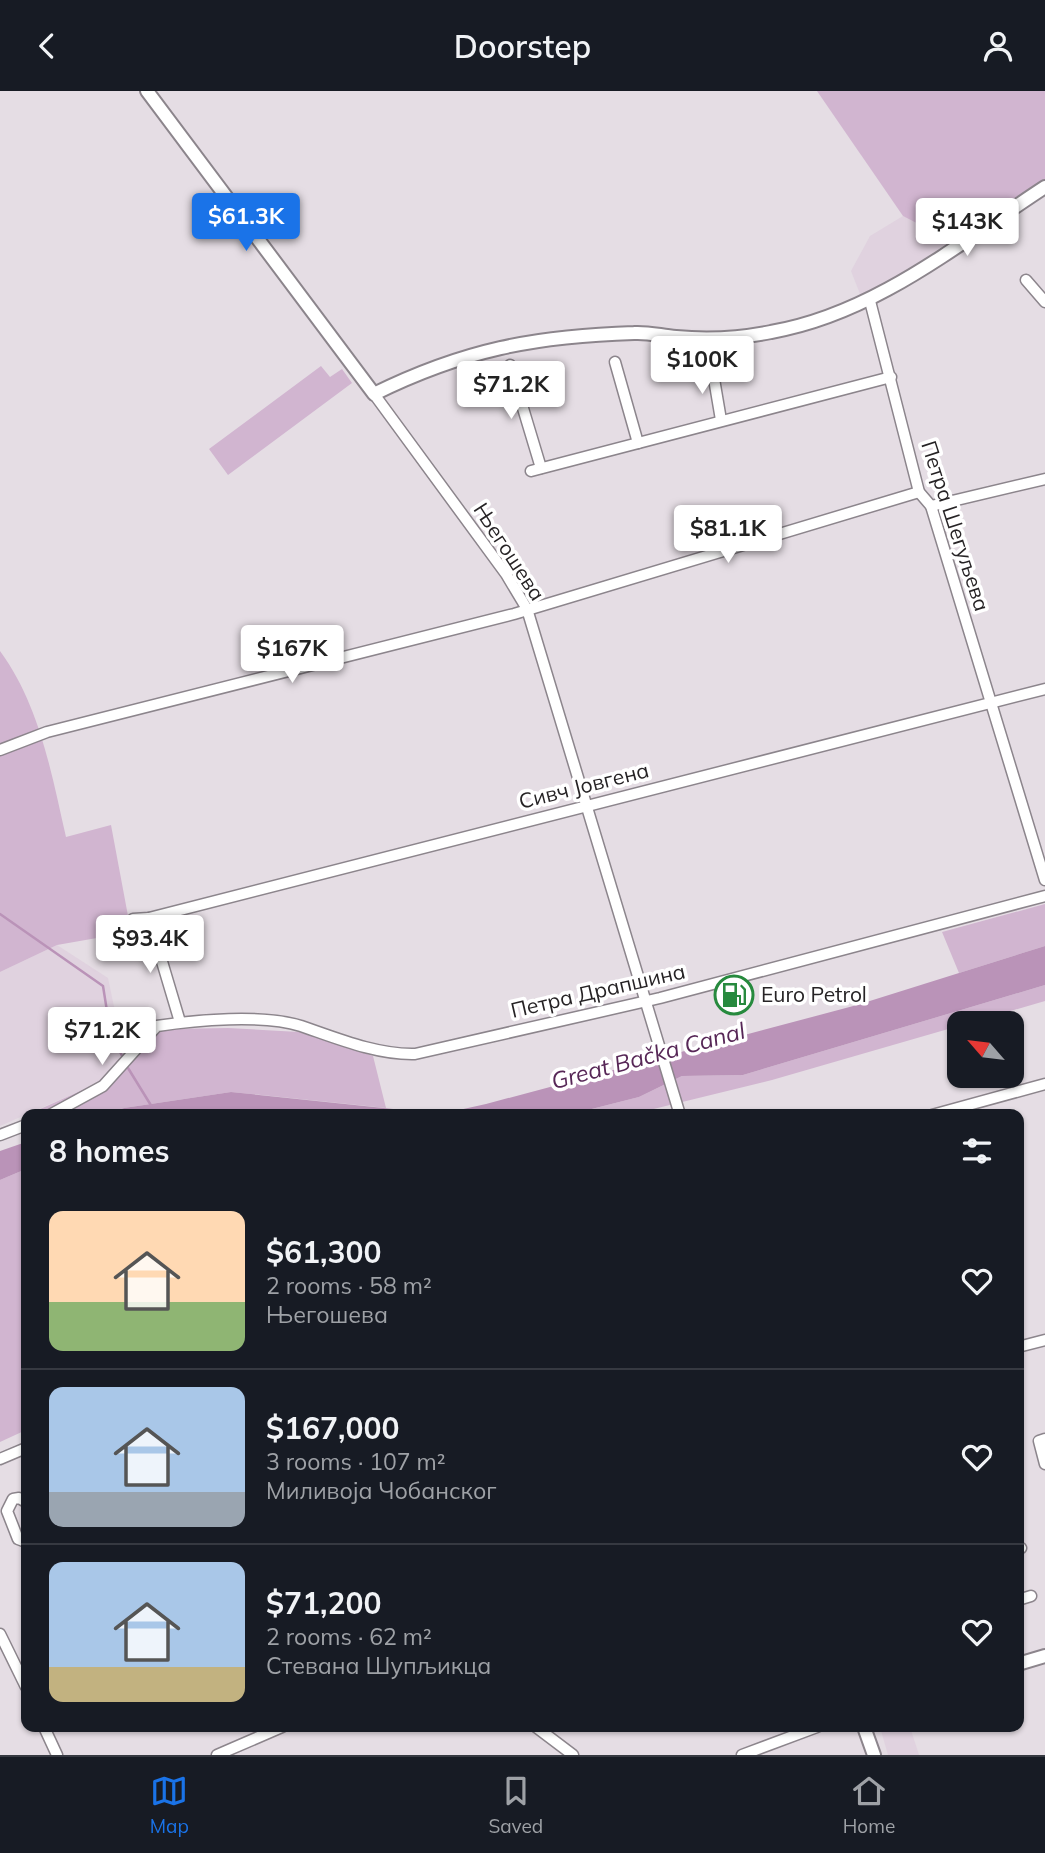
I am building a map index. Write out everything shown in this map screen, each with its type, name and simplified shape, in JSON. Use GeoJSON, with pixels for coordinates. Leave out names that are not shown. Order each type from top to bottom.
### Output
{"type":"FeatureCollection","features":[{"type":"Feature","properties":{"kind":"main road","name":"Његошева"},"geometry":{"type":"LineString","coordinates":[[147,91],[374,394]]}},
{"type":"Feature","properties":{"kind":"main road"},"geometry":{"type":"LineString","coordinates":[[374,394],[439,364],[505,345],[636,333],[706,337],[770,333],[811,323],[870,301],[1045,187]]}},
{"type":"Feature","properties":{"kind":"main road"},"geometry":{"type":"LineString","coordinates":[[1024,1662],[1045,1656]]}},
{"type":"Feature","properties":{"kind":"main road"},"geometry":{"type":"LineString","coordinates":[[866,1732],[874,1755]]}},
{"type":"Feature","properties":{"kind":"street"},"geometry":{"type":"LineString","coordinates":[[1026,280],[1045,302]]}},
{"type":"Feature","properties":{"kind":"street","name":"Петра Шегуљева"},"geometry":{"type":"LineString","coordinates":[[870,301],[919,492],[931,506],[1045,880]]}},
{"type":"Feature","properties":{"kind":"street"},"geometry":{"type":"LineString","coordinates":[[615,362],[638,443]]}},
{"type":"Feature","properties":{"kind":"street"},"geometry":{"type":"LineString","coordinates":[[510,365],[536,470],[891,377]]}},
{"type":"Feature","properties":{"kind":"street"},"geometry":{"type":"LineString","coordinates":[[712,367],[722,420]]}},
{"type":"Feature","properties":{"kind":"street","name":"Његошева"},"geometry":{"type":"LineString","coordinates":[[374,394],[506,574],[527,609],[678,1109]]}},
{"type":"Feature","properties":{"kind":"street"},"geometry":{"type":"LineString","coordinates":[[931,506],[1045,479]]}},
{"type":"Feature","properties":{"kind":"street"},"geometry":{"type":"LineString","coordinates":[[0,750],[47,732],[527,609],[919,492]]}},
{"type":"Feature","properties":{"kind":"street","name":"Сивч Јовгена"},"geometry":{"type":"LineString","coordinates":[[133,919],[149,918],[1045,689]]}},
{"type":"Feature","properties":{"kind":"street","name":"Петра Драпшина"},"geometry":{"type":"LineString","coordinates":[[61,1109],[103,1086],[156,1026],[180,1022],[258,1021],[299,1025],[391,1053],[415,1054],[645,1001],[1045,896]]}},
{"type":"Feature","properties":{"kind":"street"},"geometry":{"type":"LineString","coordinates":[[149,918],[180,1022]]}},
{"type":"Feature","properties":{"kind":"street"},"geometry":{"type":"LineString","coordinates":[[953,1109],[1045,1083]]}},
{"type":"Feature","properties":{"kind":"street"},"geometry":{"type":"LineString","coordinates":[[0,1135],[21,1127]]}},
{"type":"Feature","properties":{"kind":"street"},"geometry":{"type":"LineString","coordinates":[[1024,1345],[1045,1340]]}},
{"type":"Feature","properties":{"kind":"street"},"geometry":{"type":"LineString","coordinates":[[1042,1440],[1045,1464]]}},
{"type":"Feature","properties":{"kind":"street"},"geometry":{"type":"LineString","coordinates":[[0,1459],[21,1450]]}},
{"type":"Feature","properties":{"kind":"street"},"geometry":{"type":"LineString","coordinates":[[21,1501],[15,1499],[7,1508],[18,1539],[21,1540]]}},
{"type":"Feature","properties":{"kind":"street"},"geometry":{"type":"LineString","coordinates":[[1024,1599],[1031,1597]]}},
{"type":"Feature","properties":{"kind":"street"},"geometry":{"type":"LineString","coordinates":[[0,1634],[21,1670]]}},
{"type":"Feature","properties":{"kind":"street"},"geometry":{"type":"LineString","coordinates":[[46,1732],[57,1755]]}},
{"type":"Feature","properties":{"kind":"street"},"geometry":{"type":"LineString","coordinates":[[217,1755],[239,1751],[273,1732]]}},
{"type":"Feature","properties":{"kind":"street"},"geometry":{"type":"LineString","coordinates":[[543,1732],[573,1755]]}},
{"type":"Feature","properties":{"kind":"street"},"geometry":{"type":"LineString","coordinates":[[742,1755],[804,1732]]}},
{"type":"Feature","properties":{"kind":"shaded area"},"geometry":{"type":"Polygon","coordinates":[[[817,91],[1045,91],[1045,179],[951,241],[903,216],[817,91]]]}},
{"type":"Feature","properties":{"kind":"shaded area"},"geometry":{"type":"Polygon","coordinates":[[[903,216],[951,241],[862,299],[851,271],[870,236],[903,216]]]}},
{"type":"Feature","properties":{"kind":"shaded area"},"geometry":{"type":"Polygon","coordinates":[[[321,366],[330,377],[342,369],[352,383],[228,475],[209,449],[321,366]]]}},
{"type":"Feature","properties":{"kind":"shaded area"},"geometry":{"type":"Polygon","coordinates":[[[0,651],[14,672],[35,717],[66,837],[111,825],[131,932],[57,945],[0,972],[0,651]]]}},
{"type":"Feature","properties":{"kind":"shaded area"},"geometry":{"type":"Polygon","coordinates":[[[1045,904],[1045,946],[959,973],[942,932],[1045,904]]]}},
{"type":"Feature","properties":{"kind":"shaded area"},"geometry":{"type":"Polygon","coordinates":[[[57,945],[108,978],[121,1040],[127,1050],[98,1083],[39,1109],[21,1109],[21,1117],[0,1126],[0,972],[57,945]]]}},
{"type":"Feature","properties":{"kind":"shaded area"},"geometry":{"type":"Polygon","coordinates":[[[1045,946],[1045,985],[958,1011],[947,1011],[947,1014],[743,1075],[682,1076],[639,1097],[592,1109],[464,1109],[857,1005],[1045,946]]]}},
{"type":"Feature","properties":{"kind":"shaded area"},"geometry":{"type":"Polygon","coordinates":[[[1045,985],[1045,1001],[1010,1011],[958,1011],[1045,985]]]}},
{"type":"Feature","properties":{"kind":"shaded area"},"geometry":{"type":"Polygon","coordinates":[[[947,1014],[947,1029],[772,1080],[654,1109],[592,1109],[639,1097],[682,1076],[743,1075],[947,1014]]]}},
{"type":"Feature","properties":{"kind":"shaded area"},"geometry":{"type":"Polygon","coordinates":[[[228,1028],[299,1032],[373,1056],[386,1108],[231,1092],[121,1109],[40,1109],[98,1083],[127,1050],[121,1040],[170,1029],[228,1028]]]}},
{"type":"Feature","properties":{"kind":"shaded area"},"geometry":{"type":"Polygon","coordinates":[[[231,1092],[393,1109],[121,1109],[231,1092]]]}},
{"type":"Feature","properties":{"kind":"shaded area"},"geometry":{"type":"Polygon","coordinates":[[[21,1144],[21,1171],[0,1180],[0,1151],[21,1144]]]}},
{"type":"Feature","properties":{"kind":"shaded area"},"geometry":{"type":"Polygon","coordinates":[[[21,1171],[21,1432],[0,1442],[0,1180],[21,1171]]]}},
{"type":"Feature","properties":{"kind":"shaded area"},"geometry":{"type":"Polygon","coordinates":[[[881,1732],[912,1732],[919,1755],[888,1755],[881,1732]]]}},
{"type":"Feature","properties":{"kind":"waterway"},"geometry":{"type":"LineString","coordinates":[[0,914],[103,986],[110,1030]]}},
{"type":"Feature","properties":{"kind":"waterway"},"geometry":{"type":"LineString","coordinates":[[114,1039],[123,1058]]}},
{"type":"Feature","properties":{"kind":"waterway"},"geometry":{"type":"LineString","coordinates":[[128,1068],[152,1107]]}},
{"type":"Feature","properties":{"kind":"place","name":"Euro Petrol"},"geometry":{"type":"Point","coordinates":[734,995]}},
{"type":"Feature","properties":{"kind":"water label","name":"Great Bačka Canal"},"geometry":{"type":"Point","coordinates":[648,1056]}}]}
